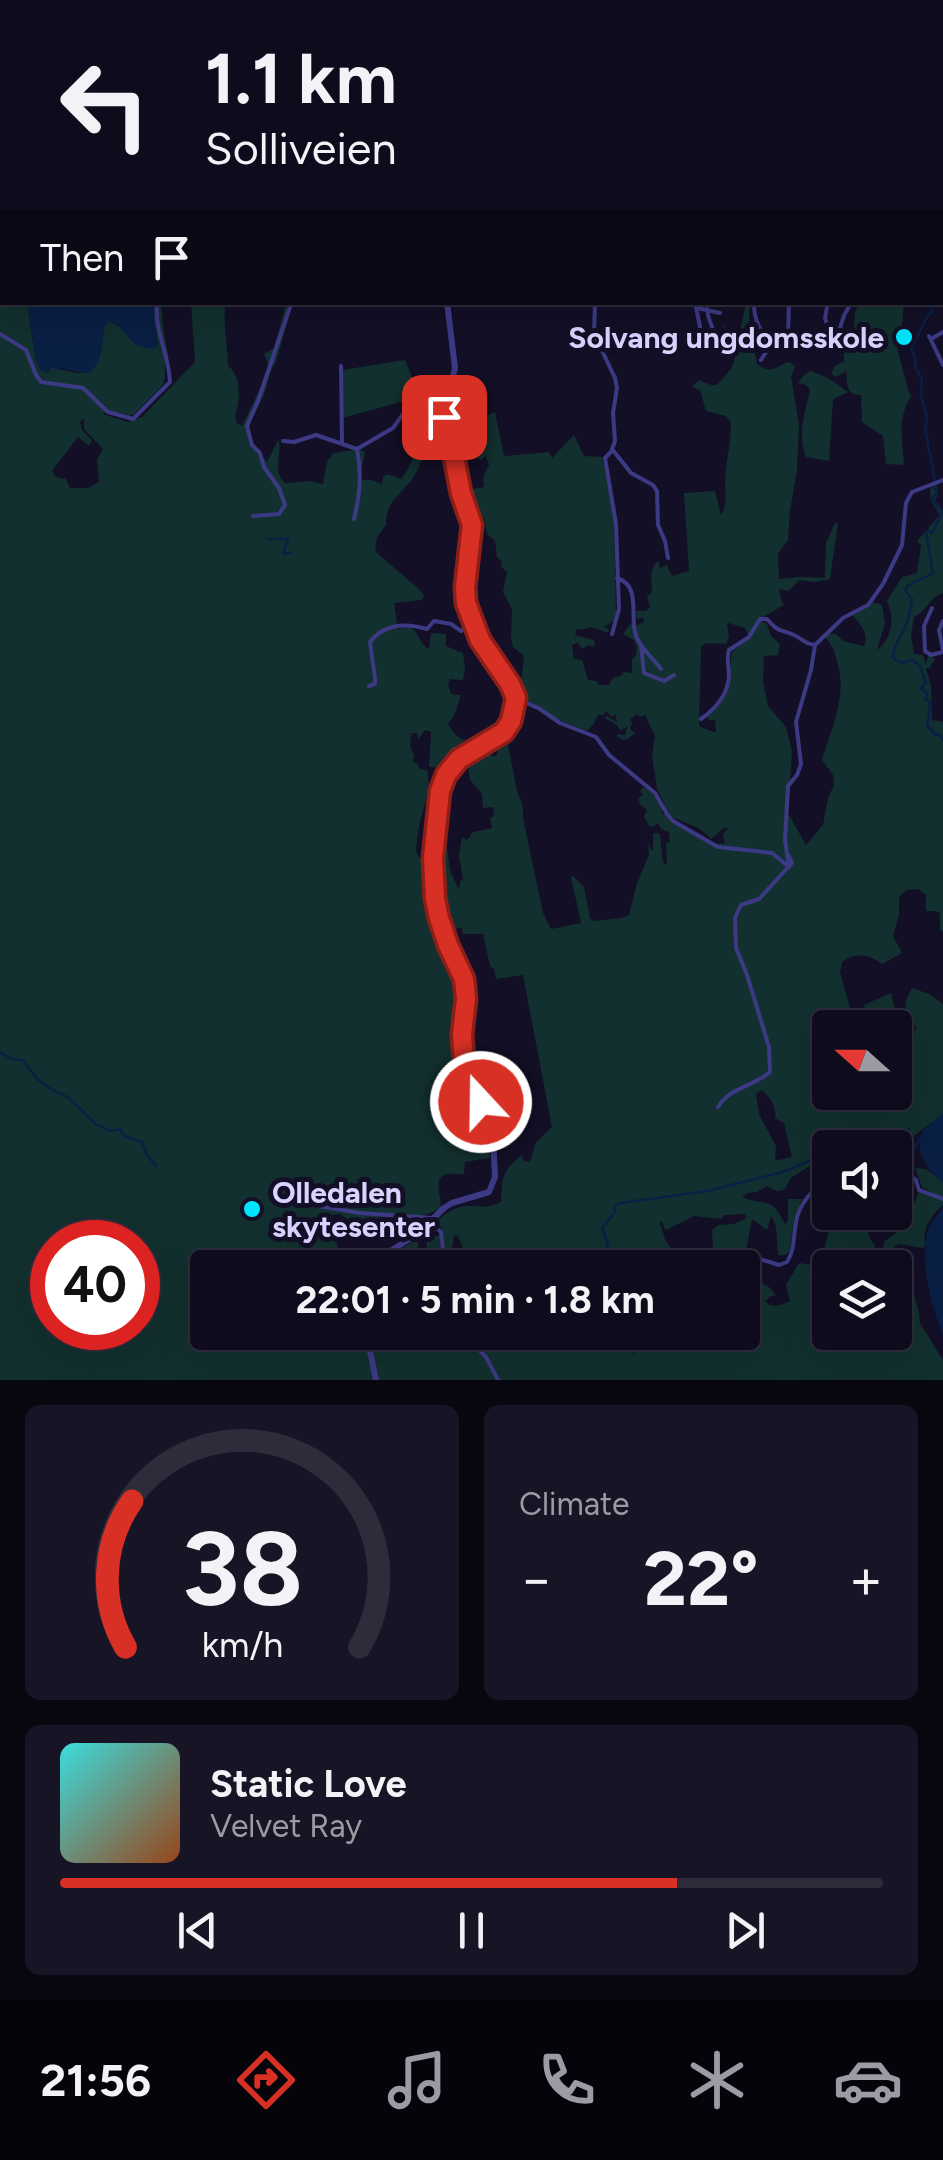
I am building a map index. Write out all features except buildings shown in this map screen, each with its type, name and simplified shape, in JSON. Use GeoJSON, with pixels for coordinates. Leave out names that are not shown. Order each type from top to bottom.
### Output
{"type":"FeatureCollection","features":[{"type":"Feature","properties":{"kind":"street"},"geometry":{"type":"LineString","coordinates":[[0,334],[26,350],[41,382],[83,388],[108,412],[133,419],[170,382],[166,350],[156,322],[157,305]]}},
{"type":"Feature","properties":{"kind":"street"},"geometry":{"type":"LineString","coordinates":[[253,516],[278,514],[285,506],[279,488],[252,445],[247,426],[292,305]]}},
{"type":"Feature","properties":{"kind":"street"},"geometry":{"type":"LineString","coordinates":[[391,1250],[416,1235],[452,1203],[489,1192],[496,1168],[489,1120],[464,1062],[464,979],[448,945],[435,899],[433,858],[440,791],[446,775],[455,762],[506,730],[516,698],[472,624],[464,594],[472,525],[445,434],[446,403],[455,368],[447,305]]}},
{"type":"Feature","properties":{"kind":"street"},"geometry":{"type":"LineString","coordinates":[[595,305],[594,334],[617,388],[613,413],[615,442],[606,460],[616,524],[619,609],[612,634]]}},
{"type":"Feature","properties":{"kind":"street"},"geometry":{"type":"LineString","coordinates":[[696,305],[718,312],[717,305]]}},
{"type":"Feature","properties":{"kind":"street"},"geometry":{"type":"LineString","coordinates":[[696,305],[704,342],[716,341]]}},
{"type":"Feature","properties":{"kind":"street"},"geometry":{"type":"LineString","coordinates":[[754,305],[758,328],[770,346],[761,360]]}},
{"type":"Feature","properties":{"kind":"street"},"geometry":{"type":"LineString","coordinates":[[788,337],[790,305]]}},
{"type":"Feature","properties":{"kind":"street"},"geometry":{"type":"LineString","coordinates":[[828,305],[828,328],[818,348],[828,350],[834,346],[844,311],[850,305]]}},
{"type":"Feature","properties":{"kind":"street"},"geometry":{"type":"LineString","coordinates":[[707,309],[722,355]]}},
{"type":"Feature","properties":{"kind":"street"},"geometry":{"type":"LineString","coordinates":[[828,328],[838,331]]}},
{"type":"Feature","properties":{"kind":"street"},"geometry":{"type":"LineString","coordinates":[[943,332],[930,337],[943,365]]}},
{"type":"Feature","properties":{"kind":"street"},"geometry":{"type":"LineString","coordinates":[[341,366],[342,444]]}},
{"type":"Feature","properties":{"kind":"street"},"geometry":{"type":"LineString","coordinates":[[356,450],[393,428],[411,403],[446,403]]}},
{"type":"Feature","properties":{"kind":"street"},"geometry":{"type":"LineString","coordinates":[[284,440],[294,442],[316,435],[356,450]]}},
{"type":"Feature","properties":{"kind":"street"},"geometry":{"type":"LineString","coordinates":[[354,519],[360,467],[356,450]]}},
{"type":"Feature","properties":{"kind":"street"},"geometry":{"type":"LineString","coordinates":[[612,450],[631,473],[657,491],[658,525],[668,558]]}},
{"type":"Feature","properties":{"kind":"street"},"geometry":{"type":"LineString","coordinates":[[718,1106],[728,1093],[754,1084],[770,1072],[768,1047],[736,948],[735,918],[741,906],[759,900],[789,866],[785,840],[788,786],[802,764],[796,722],[815,645],[842,618],[875,596],[902,545],[908,497],[916,489],[938,482]]}},
{"type":"Feature","properties":{"kind":"street"},"geometry":{"type":"LineString","coordinates":[[617,578],[625,580],[630,588],[644,673],[664,681],[674,676]]}},
{"type":"Feature","properties":{"kind":"street"},"geometry":{"type":"LineString","coordinates":[[932,608],[924,626],[925,651],[931,655],[943,651],[939,630],[943,621]]}},
{"type":"Feature","properties":{"kind":"street"},"geometry":{"type":"LineString","coordinates":[[701,719],[716,706],[726,689],[730,648],[749,637],[760,619],[767,620],[778,631],[815,645]]}},
{"type":"Feature","properties":{"kind":"street"},"geometry":{"type":"LineString","coordinates":[[370,686],[375,684],[370,642],[385,629],[404,625],[427,629],[434,621],[461,631],[472,624]]}},
{"type":"Feature","properties":{"kind":"street"},"geometry":{"type":"LineString","coordinates":[[640,645],[661,668]]}},
{"type":"Feature","properties":{"kind":"street"},"geometry":{"type":"LineString","coordinates":[[516,698],[560,723],[596,736],[615,761],[655,793],[674,820],[718,847],[768,852],[789,866]]}},
{"type":"Feature","properties":{"kind":"street"},"geometry":{"type":"LineString","coordinates":[[912,1177],[919,1190],[943,1199]]}},
{"type":"Feature","properties":{"kind":"street"},"geometry":{"type":"LineString","coordinates":[[760,1259],[779,1265],[788,1262],[799,1210],[812,1194]]}},
{"type":"Feature","properties":{"kind":"street"},"geometry":{"type":"LineString","coordinates":[[318,1206],[360,1214],[430,1219],[441,1232],[442,1250]]}},
{"type":"Feature","properties":{"kind":"street"},"geometry":{"type":"LineString","coordinates":[[370,1350],[376,1380]]}},
{"type":"Feature","properties":{"kind":"street"},"geometry":{"type":"LineString","coordinates":[[479,1350],[498,1380]]}},
{"type":"Feature","properties":{"kind":"green space"},"geometry":{"type":"Polygon","coordinates":[[[0,305],[27,305],[36,361],[49,372],[52,367],[79,373],[89,371],[98,361],[105,324],[111,322],[136,341],[156,347],[155,305],[161,305],[168,355],[162,386],[133,415],[103,414],[128,422],[142,417],[195,362],[191,305],[226,305],[228,366],[238,382],[235,416],[242,426],[269,365],[264,354],[274,348],[285,307],[291,309],[264,395],[248,426],[251,442],[267,462],[279,441],[278,468],[285,483],[323,484],[333,453],[360,449],[365,453],[359,480],[382,484],[388,474],[401,479],[415,451],[415,419],[423,414],[441,440],[429,444],[412,479],[390,506],[386,525],[375,545],[377,553],[424,596],[422,600],[394,603],[398,629],[411,628],[429,649],[431,633],[446,634],[446,646],[463,653],[463,680],[450,679],[448,685],[451,694],[461,695],[448,723],[452,730],[468,740],[495,731],[500,733],[447,768],[429,767],[431,732],[425,730],[418,740],[417,733],[412,733],[410,742],[413,762],[427,770],[428,783],[416,851],[420,859],[428,861],[433,907],[444,946],[458,974],[461,1059],[480,1105],[475,1118],[479,1126],[490,1128],[490,1158],[465,1162],[464,1174],[443,1175],[439,1182],[441,1207],[422,1216],[353,1223],[340,1214],[319,1216],[314,1223],[332,1235],[338,1250],[190,1250],[190,1350],[760,1350],[760,1277],[776,1295],[764,1299],[766,1302],[779,1305],[790,1301],[786,1285],[799,1263],[812,1265],[812,1350],[912,1350],[912,1291],[920,1323],[943,1360],[943,1380],[0,1380],[0,305]],[[84,418],[80,422],[82,430],[92,440],[89,446],[78,437],[52,471],[56,477],[66,479],[70,488],[88,488],[99,482],[97,459],[103,449],[84,429],[84,418]]]}},
{"type":"Feature","properties":{"kind":"green space"},"geometry":{"type":"Polygon","coordinates":[[[746,305],[750,305],[757,364],[769,370],[789,362],[795,366],[791,377],[799,424],[797,470],[788,540],[778,554],[779,579],[825,578],[826,543],[838,523],[830,579],[799,580],[789,591],[779,589],[784,605],[759,619],[780,644],[778,655],[764,656],[763,682],[768,706],[786,727],[792,751],[788,813],[806,845],[823,825],[834,785],[833,775],[822,760],[841,689],[833,649],[824,636],[836,634],[843,641],[864,646],[865,633],[852,615],[873,602],[882,605],[885,623],[877,650],[882,645],[891,628],[887,601],[902,577],[917,573],[921,545],[917,541],[940,515],[930,499],[931,484],[936,482],[935,500],[943,510],[943,593],[914,617],[911,635],[914,654],[923,655],[926,664],[928,656],[935,658],[926,668],[932,720],[943,722],[943,932],[940,913],[926,911],[926,895],[918,889],[907,890],[899,897],[893,936],[902,953],[882,964],[862,956],[842,962],[840,972],[850,1008],[865,1010],[812,1010],[812,1110],[912,1110],[912,1042],[916,1028],[906,1001],[912,988],[943,1004],[943,1114],[912,1137],[909,1126],[908,1130],[812,1130],[812,1167],[791,1178],[784,1190],[767,1186],[742,1197],[771,1205],[785,1224],[788,1199],[802,1199],[786,1255],[778,1255],[776,1226],[771,1216],[767,1230],[752,1219],[746,1250],[713,1250],[712,1230],[745,1219],[744,1214],[724,1215],[721,1219],[694,1216],[665,1230],[662,1221],[665,1239],[672,1250],[463,1250],[454,1235],[452,1250],[445,1250],[442,1229],[436,1221],[459,1207],[501,1202],[507,1170],[522,1155],[524,1161],[530,1162],[536,1142],[552,1127],[523,975],[496,979],[483,934],[463,934],[462,928],[445,930],[436,894],[438,884],[446,880],[442,871],[436,873],[435,864],[442,865],[441,853],[436,852],[444,836],[450,871],[459,890],[463,879],[459,856],[462,837],[467,840],[473,832],[492,828],[493,807],[483,808],[482,794],[470,780],[467,756],[485,749],[496,756],[494,742],[506,735],[543,913],[551,929],[581,923],[573,876],[584,887],[594,921],[629,915],[649,855],[647,833],[653,851],[653,834],[660,835],[663,862],[667,865],[669,832],[658,823],[648,825],[644,816],[647,810],[638,798],[643,795],[643,787],[655,797],[661,812],[715,843],[725,844],[723,834],[728,829],[725,827],[711,839],[700,829],[670,816],[657,789],[652,755],[655,736],[645,715],[636,714],[630,720],[630,729],[635,733],[623,740],[617,736],[625,735],[628,726],[620,731],[605,718],[617,722],[615,714],[612,717],[606,711],[598,715],[587,731],[541,711],[519,694],[524,660],[511,639],[512,609],[503,592],[507,572],[501,567],[484,518],[475,518],[468,497],[468,487],[484,487],[483,477],[489,465],[486,456],[481,460],[478,453],[464,450],[464,435],[467,419],[495,412],[504,456],[549,452],[552,458],[574,435],[584,456],[602,457],[614,513],[616,613],[614,621],[604,627],[609,629],[608,633],[591,627],[577,629],[575,635],[594,640],[593,647],[582,649],[578,643],[572,645],[574,659],[582,660],[588,680],[609,685],[623,672],[632,673],[636,646],[634,640],[623,634],[631,623],[633,627],[644,622],[643,617],[637,620],[636,611],[650,607],[647,597],[652,591],[655,565],[658,561],[660,568],[667,565],[672,576],[689,571],[684,493],[715,491],[721,515],[723,511],[731,423],[726,416],[706,411],[700,390],[692,387],[699,380],[717,385],[731,368],[735,356],[723,324],[739,336],[746,305]],[[729,623],[726,644],[706,643],[701,647],[699,726],[716,733],[715,719],[710,721],[707,717],[723,696],[732,652],[749,638],[745,628],[729,623]],[[762,1090],[756,1094],[759,1114],[776,1146],[775,1161],[792,1157],[784,1123],[775,1118],[774,1106],[762,1090]]]}},
{"type":"Feature","properties":{"kind":"green space"},"geometry":{"type":"Polygon","coordinates":[[[858,305],[904,305],[896,344],[912,395],[902,420],[904,465],[886,464],[883,436],[862,422],[861,395],[850,391],[847,371],[835,377],[831,373],[844,362],[844,345],[853,339],[858,305]]]}},
{"type":"Feature","properties":{"kind":"green space"},"geometry":{"type":"Polygon","coordinates":[[[405,360],[416,400],[407,406],[404,401],[342,418],[342,370],[405,360]]]}},
{"type":"Feature","properties":{"kind":"green space"},"geometry":{"type":"Polygon","coordinates":[[[810,371],[848,392],[833,399],[829,461],[806,457],[803,449],[810,390],[798,383],[810,371]]]}},
{"type":"Feature","properties":{"kind":"green space"},"geometry":{"type":"Polygon","coordinates":[[[891,993],[895,1010],[865,1010],[864,1005],[891,993]]]}},
{"type":"Feature","properties":{"kind":"green space"},"geometry":{"type":"Polygon","coordinates":[[[915,1168],[926,1169],[943,1182],[943,1205],[925,1233],[923,1248],[898,1244],[891,1250],[882,1250],[885,1241],[899,1230],[912,1230],[912,1210],[920,1188],[933,1193],[922,1187],[915,1168]]]}},
{"type":"Feature","properties":{"kind":"green space"},"geometry":{"type":"Polygon","coordinates":[[[425,1230],[430,1239],[440,1236],[440,1250],[427,1250],[425,1230]]]}},
{"type":"Feature","properties":{"kind":"green space"},"geometry":{"type":"Polygon","coordinates":[[[829,1230],[868,1230],[874,1250],[824,1250],[829,1230]]]}},
{"type":"Feature","properties":{"kind":"green space"},"geometry":{"type":"Polygon","coordinates":[[[417,1238],[419,1250],[399,1250],[417,1238]]]}},
{"type":"Feature","properties":{"kind":"water"},"geometry":{"type":"Polygon","coordinates":[[[27,305],[155,305],[158,345],[151,349],[135,345],[111,322],[105,325],[99,361],[90,373],[52,367],[44,372],[36,361],[27,305]]]}},
{"type":"Feature","properties":{"kind":"water"},"geometry":{"type":"Polygon","coordinates":[[[943,1114],[943,1182],[928,1167],[920,1137],[943,1114]]]}},
{"type":"Feature","properties":{"kind":"water"},"geometry":{"type":"Polygon","coordinates":[[[943,1208],[943,1334],[928,1286],[925,1248],[929,1229],[943,1208]]]}},
{"type":"Feature","properties":{"kind":"waterway"},"geometry":{"type":"LineString","coordinates":[[927,305],[932,313],[911,349],[922,379],[925,429],[937,492],[932,499],[943,512]]}},
{"type":"Feature","properties":{"kind":"waterway"},"geometry":{"type":"LineString","coordinates":[[920,666],[913,660],[901,663],[893,658],[912,599],[906,588],[933,573],[926,532],[932,533],[943,512]]}},
{"type":"Feature","properties":{"kind":"waterway"},"geometry":{"type":"LineString","coordinates":[[268,539],[288,539],[283,553],[291,553]]}},
{"type":"Feature","properties":{"kind":"waterway"},"geometry":{"type":"LineString","coordinates":[[921,668],[926,683],[921,688],[928,694],[925,700],[929,700],[927,726],[943,740]]}},
{"type":"Feature","properties":{"kind":"waterway"},"geometry":{"type":"LineString","coordinates":[[0,1052],[23,1060],[37,1079],[69,1098],[96,1124],[110,1131],[120,1129],[124,1136],[142,1142],[156,1166]]}},
{"type":"Feature","properties":{"kind":"waterway"},"geometry":{"type":"LineString","coordinates":[[912,1151],[919,1140]]}},
{"type":"Feature","properties":{"kind":"waterway"},"geometry":{"type":"LineString","coordinates":[[606,1250],[608,1244],[602,1228],[620,1203],[708,1191],[783,1172],[812,1160]]}},
{"type":"Feature","properties":{"kind":"place","name":"Solvang ungdomsskole"},"geometry":{"type":"Point","coordinates":[904,337]}},
{"type":"Feature","properties":{"kind":"place","name":"Olledalen skytesenter"},"geometry":{"type":"Point","coordinates":[252,1209]}},
{"type":"Feature","properties":{"kind":"route"},"geometry":{"type":"LineString","coordinates":[[444,417],[445,434],[472,525],[466,603],[480,640],[516,698],[504,732],[459,759],[446,775],[440,791],[433,858],[439,918],[464,979],[464,1062],[481,1102]]}}]}
